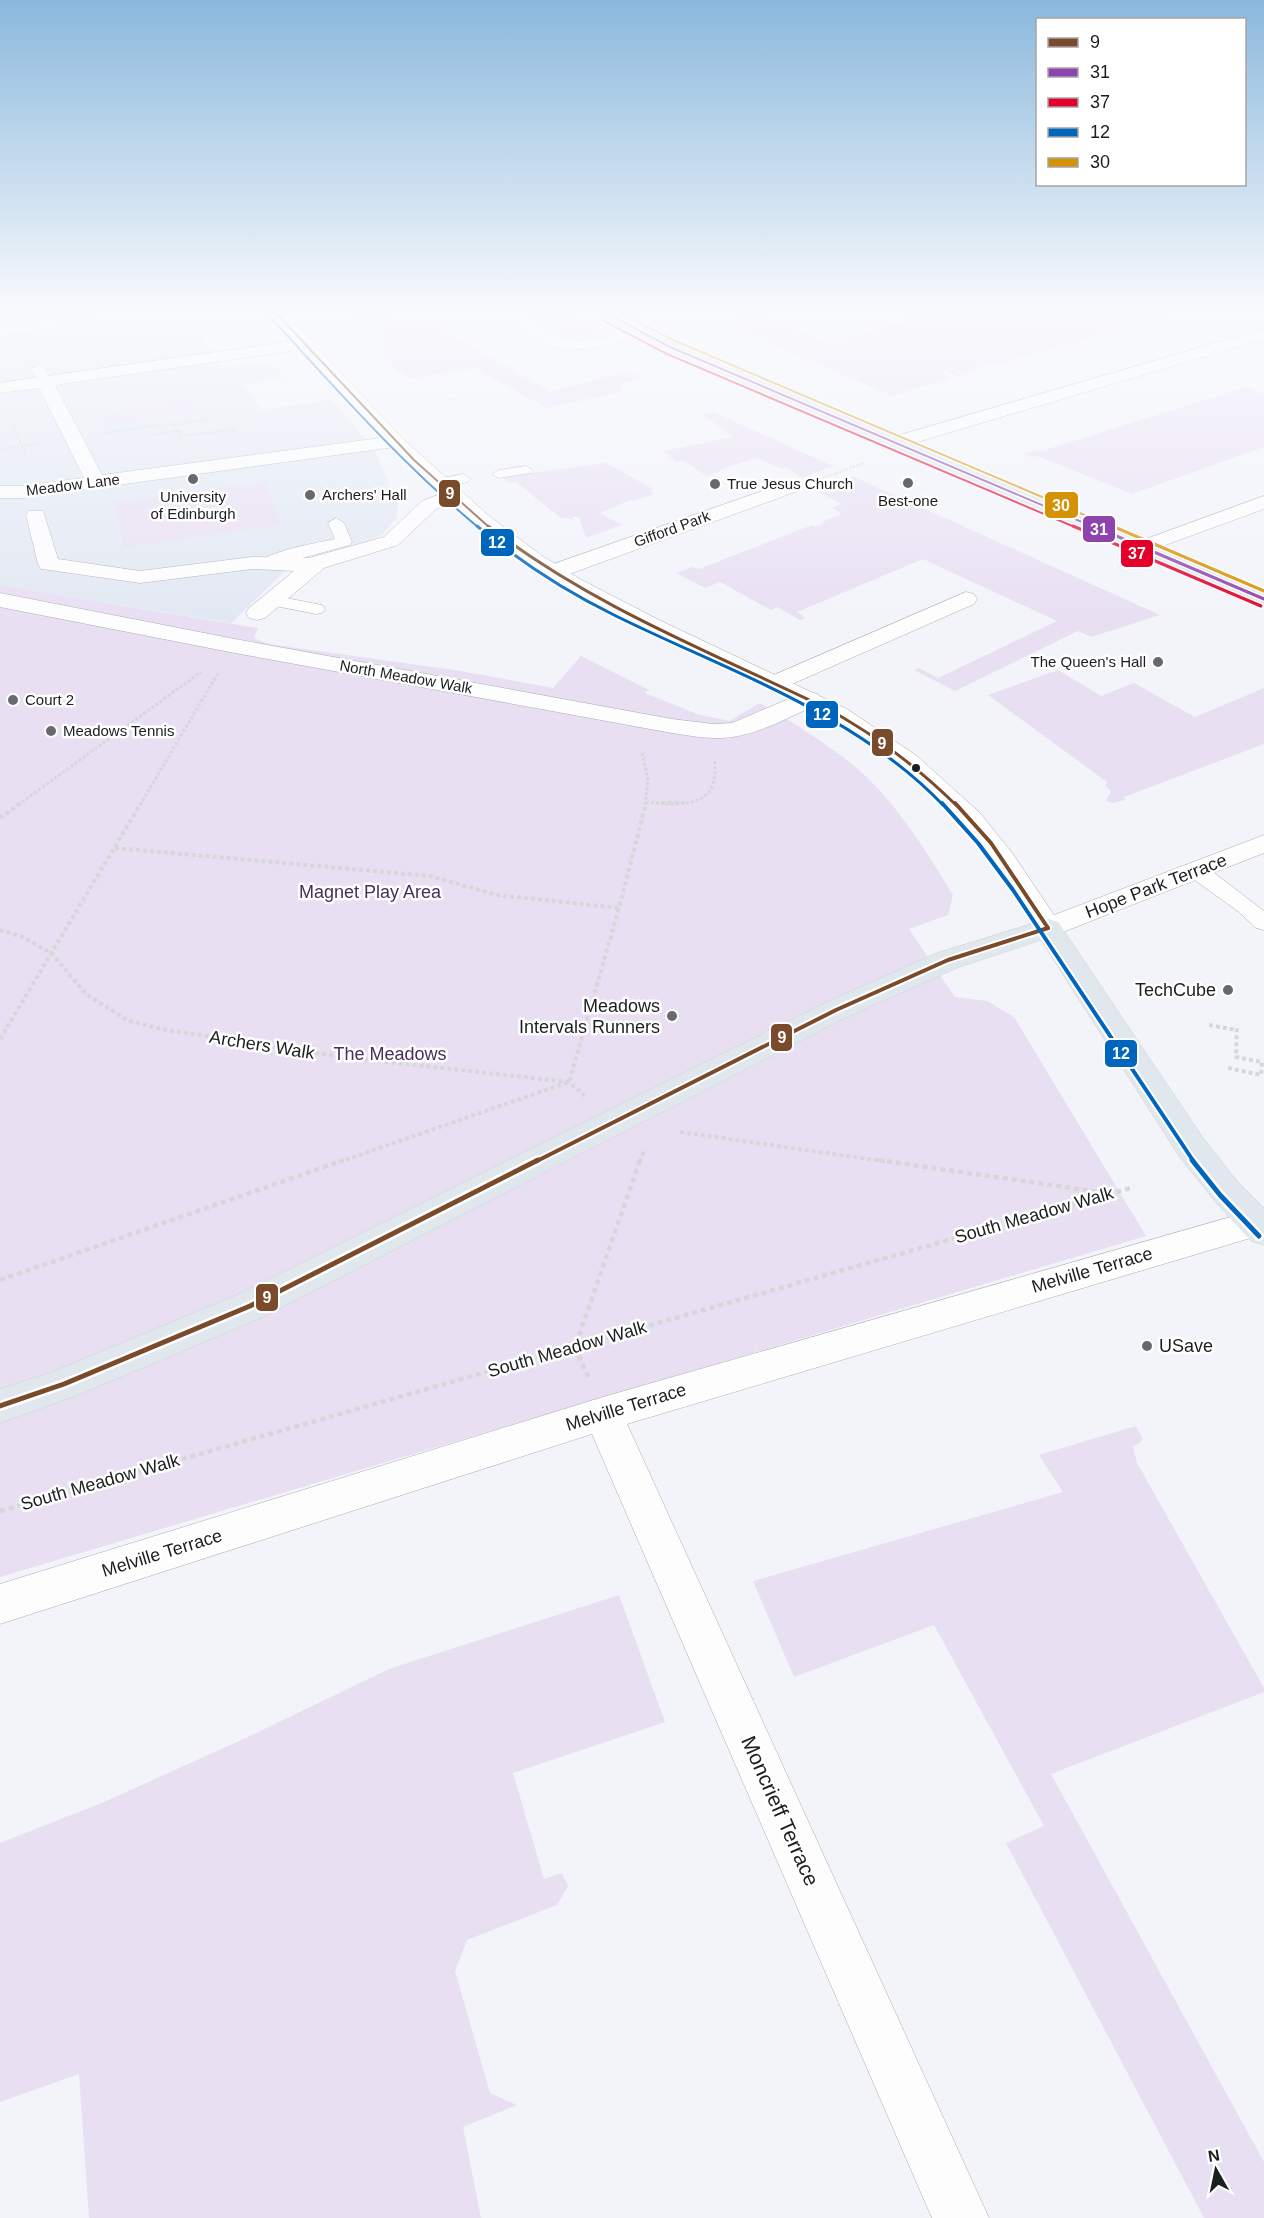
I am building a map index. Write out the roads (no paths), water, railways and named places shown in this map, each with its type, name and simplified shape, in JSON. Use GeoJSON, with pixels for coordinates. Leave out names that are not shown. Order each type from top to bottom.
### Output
{"type":"FeatureCollection","features":[{"type":"Feature","properties":{"kind":"main road"},"geometry":{"type":"LineString","coordinates":[[837,417],[1264,599]]}},
{"type":"Feature","properties":{"kind":"main road"},"geometry":{"type":"LineString","coordinates":[[0,1406],[64,1384],[250,1306],[836,1010],[948,960],[1048,928],[1191,1148],[1260,1227]]}},
{"type":"Feature","properties":{"kind":"street"},"geometry":{"type":"LineString","coordinates":[[63,417],[96,482]]}},
{"type":"Feature","properties":{"kind":"street"},"geometry":{"type":"LineString","coordinates":[[370,417],[395,442],[452,485],[553,572],[651,625],[809,699],[884,743],[948,796],[971,819],[1003,860],[1048,928]]}},
{"type":"Feature","properties":{"kind":"street"},"geometry":{"type":"LineString","coordinates":[[897,442],[985,417]]}},
{"type":"Feature","properties":{"kind":"street","name":"Meadow Lane"},"geometry":{"type":"LineString","coordinates":[[0,492],[23,492],[395,442]]}},
{"type":"Feature","properties":{"kind":"street"},"geometry":{"type":"LineString","coordinates":[[264,607],[313,565],[327,557],[391,541],[452,485]]}},
{"type":"Feature","properties":{"kind":"street","name":"Gifford Park"},"geometry":{"type":"LineString","coordinates":[[553,572],[791,487]]}},
{"type":"Feature","properties":{"kind":"street"},"geometry":{"type":"LineString","coordinates":[[1142,547],[1264,502]]}},
{"type":"Feature","properties":{"kind":"street"},"geometry":{"type":"LineString","coordinates":[[36,515],[49,564],[210,588],[236,565],[268,562],[313,565]]}},
{"type":"Feature","properties":{"kind":"street"},"geometry":{"type":"LineString","coordinates":[[775,683],[966,599]]}},
{"type":"Feature","properties":{"kind":"street","name":"North Meadow Walk"},"geometry":{"type":"LineString","coordinates":[[0,600],[235,646],[713,731],[748,726],[809,699]]}},
{"type":"Feature","properties":{"kind":"street","name":"Hope Park Terrace"},"geometry":{"type":"LineString","coordinates":[[1048,928],[1264,843]]}},
{"type":"Feature","properties":{"kind":"street","name":"Melville Terrace"},"geometry":{"type":"LineString","coordinates":[[0,1604],[603,1414],[1260,1227]]}},
{"type":"Feature","properties":{"kind":"street","name":"Moncrieff Terrace"},"geometry":{"type":"LineString","coordinates":[[603,1414],[952,2215]]}},
{"type":"Feature","properties":{"kind":"lane"},"geometry":{"type":"LineString","coordinates":[[498,474],[526,471]]}},
{"type":"Feature","properties":{"kind":"lane"},"geometry":{"type":"LineString","coordinates":[[268,562],[344,542],[336,523]]}},
{"type":"Feature","properties":{"kind":"lane"},"geometry":{"type":"LineString","coordinates":[[264,607],[316,609]]}},
{"type":"Feature","properties":{"kind":"lane"},"geometry":{"type":"LineString","coordinates":[[1197,871],[1247,907],[1264,923]]}},
{"type":"Feature","properties":{"kind":"place","name":"University of Edinburgh"},"geometry":{"type":"Point","coordinates":[193,479]}},
{"type":"Feature","properties":{"kind":"place","name":"Best-one"},"geometry":{"type":"Point","coordinates":[908,483]}},
{"type":"Feature","properties":{"kind":"place","name":"True Jesus Church"},"geometry":{"type":"Point","coordinates":[715,484]}},
{"type":"Feature","properties":{"kind":"place","name":"Archers' Hall"},"geometry":{"type":"Point","coordinates":[310,495]}},
{"type":"Feature","properties":{"kind":"place","name":"The Queen's Hall"},"geometry":{"type":"Point","coordinates":[1158,662]}},
{"type":"Feature","properties":{"kind":"place","name":"Court 2"},"geometry":{"type":"Point","coordinates":[13,700]}},
{"type":"Feature","properties":{"kind":"place","name":"Meadows Tennis"},"geometry":{"type":"Point","coordinates":[51,731]}},
{"type":"Feature","properties":{"kind":"place","name":"TechCube"},"geometry":{"type":"Point","coordinates":[1228,990]}},
{"type":"Feature","properties":{"kind":"place","name":"Meadows Intervals Runners"},"geometry":{"type":"Point","coordinates":[672,1016]}},
{"type":"Feature","properties":{"kind":"place","name":"USave"},"geometry":{"type":"Point","coordinates":[1147,1346]}},
{"type":"Feature","properties":{"kind":"park label","name":"Magnet Play Area"},"geometry":{"type":"Point","coordinates":[370,892]}},
{"type":"Feature","properties":{"kind":"park label","name":"The Meadows"},"geometry":{"type":"Point","coordinates":[390,1054]}}]}
